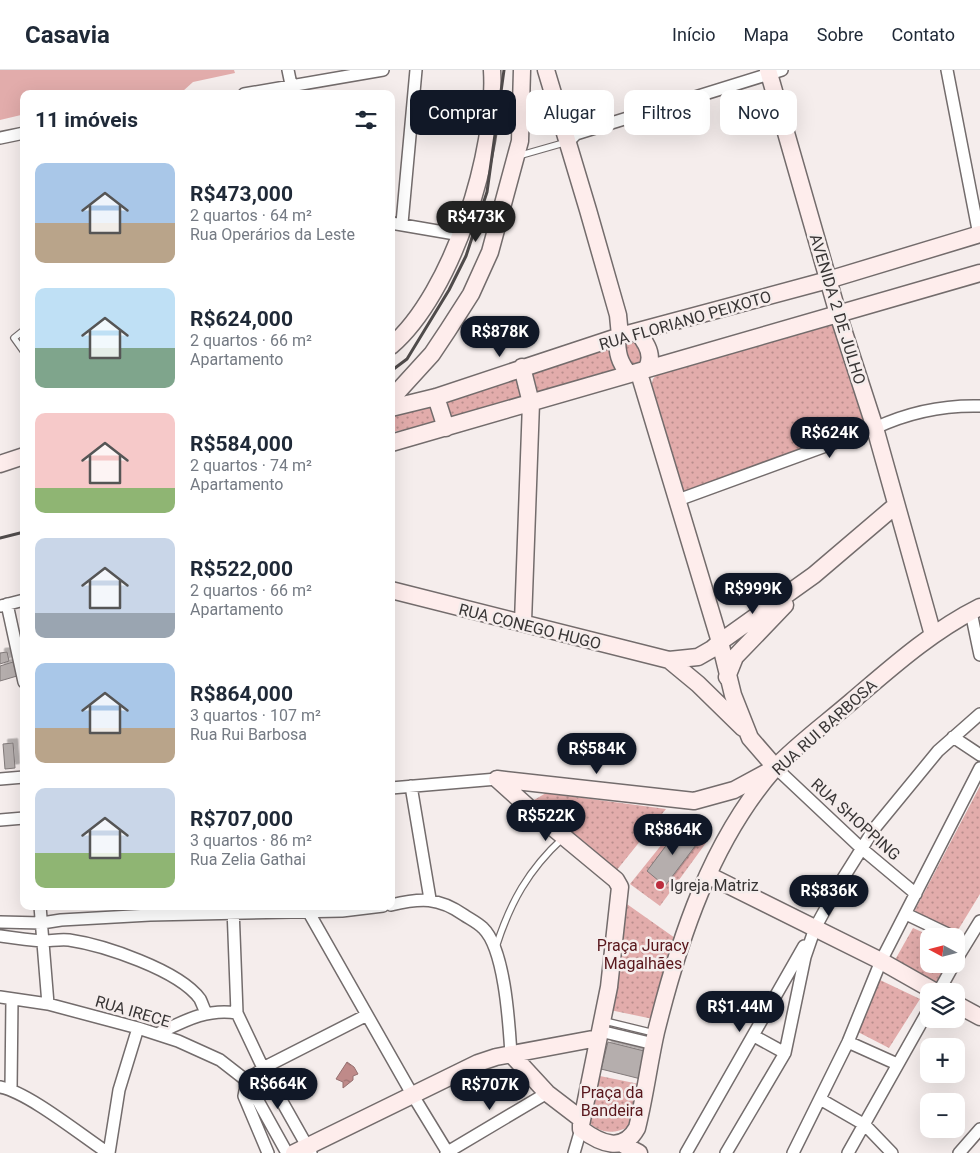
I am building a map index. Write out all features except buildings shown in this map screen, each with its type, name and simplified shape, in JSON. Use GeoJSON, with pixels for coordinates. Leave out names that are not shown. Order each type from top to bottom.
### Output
{"type":"FeatureCollection","features":[{"type":"Feature","properties":{"kind":"street"},"geometry":{"type":"LineString","coordinates":[[288,70],[292,89],[384,70]]}},
{"type":"Feature","properties":{"kind":"street"},"geometry":{"type":"LineString","coordinates":[[416,70],[396,223],[461,235]]}},
{"type":"Feature","properties":{"kind":"street"},"geometry":{"type":"LineString","coordinates":[[395,342],[411,326],[435,289],[461,235],[482,160],[493,83],[492,70]]}},
{"type":"Feature","properties":{"kind":"street"},"geometry":{"type":"LineString","coordinates":[[395,395],[432,354],[480,277],[490,252],[520,141],[522,70]]}},
{"type":"Feature","properties":{"kind":"street"},"geometry":{"type":"LineString","coordinates":[[546,70],[572,138]]}},
{"type":"Feature","properties":{"kind":"street"},"geometry":{"type":"LineString","coordinates":[[557,70],[572,138],[627,335],[649,352],[649,365],[638,372]]}},
{"type":"Feature","properties":{"kind":"street"},"geometry":{"type":"LineString","coordinates":[[947,70],[980,236]]}},
{"type":"Feature","properties":{"kind":"street"},"geometry":{"type":"LineString","coordinates":[[572,138],[773,71]]}},
{"type":"Feature","properties":{"kind":"street","name":"AVENIDA 2 DE JULHO"},"geometry":{"type":"LineString","coordinates":[[773,71],[828,280],[875,428],[933,635]]}},
{"type":"Feature","properties":{"kind":"street"},"geometry":{"type":"LineString","coordinates":[[0,138],[20,134]]}},
{"type":"Feature","properties":{"kind":"street","name":"RUA FLORIANO PEIXOTO"},"geometry":{"type":"LineString","coordinates":[[395,407],[436,397],[522,367],[627,335],[980,236]]}},
{"type":"Feature","properties":{"kind":"street"},"geometry":{"type":"LineString","coordinates":[[395,442],[980,273]]}},
{"type":"Feature","properties":{"kind":"street"},"geometry":{"type":"LineString","coordinates":[[395,788],[497,779],[694,801],[734,790],[776,768],[750,738],[727,677],[720,642],[638,372],[618,355],[627,335]]}},
{"type":"Feature","properties":{"kind":"street"},"geometry":{"type":"LineString","coordinates":[[522,367],[531,403],[523,622]]}},
{"type":"Feature","properties":{"kind":"street"},"geometry":{"type":"LineString","coordinates":[[436,397],[446,428]]}},
{"type":"Feature","properties":{"kind":"street"},"geometry":{"type":"LineString","coordinates":[[678,500],[875,428],[901,416],[922,410],[980,406]]}},
{"type":"Feature","properties":{"kind":"street"},"geometry":{"type":"LineString","coordinates":[[0,464],[20,457]]}},
{"type":"Feature","properties":{"kind":"street"},"geometry":{"type":"LineString","coordinates":[[670,660],[698,657],[712,650],[720,642],[814,574],[896,506]]}},
{"type":"Feature","properties":{"kind":"street"},"geometry":{"type":"LineString","coordinates":[[727,677],[735,657],[814,574]]}},
{"type":"Feature","properties":{"kind":"street","name":"RUA CONEGO HUGO"},"geometry":{"type":"LineString","coordinates":[[395,591],[670,660]]}},
{"type":"Feature","properties":{"kind":"street"},"geometry":{"type":"LineString","coordinates":[[20,601],[4,605],[20,667]]}},
{"type":"Feature","properties":{"kind":"street"},"geometry":{"type":"LineString","coordinates":[[975,609],[980,655]]}},
{"type":"Feature","properties":{"kind":"street","name":"RUA RUI BARBOSA"},"geometry":{"type":"LineString","coordinates":[[614,1148],[632,1137],[637,1128],[655,1039],[680,947],[708,875],[729,835],[776,768],[903,657],[933,635],[975,609]]}},
{"type":"Feature","properties":{"kind":"street"},"geometry":{"type":"LineString","coordinates":[[670,660],[748,732]]}},
{"type":"Feature","properties":{"kind":"street"},"geometry":{"type":"LineString","coordinates":[[686,1153],[861,848],[938,751],[980,714]]}},
{"type":"Feature","properties":{"kind":"street"},"geometry":{"type":"LineString","coordinates":[[954,737],[980,755]]}},
{"type":"Feature","properties":{"kind":"street","name":"RUA SHOPPING"},"geometry":{"type":"LineString","coordinates":[[776,768],[861,848],[916,894]]}},
{"type":"Feature","properties":{"kind":"street"},"geometry":{"type":"LineString","coordinates":[[793,1153],[848,1042],[881,961],[980,768]]}},
{"type":"Feature","properties":{"kind":"street"},"geometry":{"type":"LineString","coordinates":[[0,780],[20,778]]}},
{"type":"Feature","properties":{"kind":"street"},"geometry":{"type":"LineString","coordinates":[[497,779],[616,880],[621,892],[600,1030],[574,1153]]}},
{"type":"Feature","properties":{"kind":"street"},"geometry":{"type":"LineString","coordinates":[[528,807],[533,792],[543,785]]}},
{"type":"Feature","properties":{"kind":"street"},"geometry":{"type":"LineString","coordinates":[[411,786],[430,899]]}},
{"type":"Feature","properties":{"kind":"street"},"geometry":{"type":"LineString","coordinates":[[0,820],[20,818]]}},
{"type":"Feature","properties":{"kind":"street"},"geometry":{"type":"LineString","coordinates":[[708,875],[881,961],[920,983]]}},
{"type":"Feature","properties":{"kind":"street"},"geometry":{"type":"LineString","coordinates":[[395,903],[430,899],[459,912],[484,929],[495,949],[507,1009],[511,1054],[595,1138],[614,1148],[639,1153]]}},
{"type":"Feature","properties":{"kind":"street"},"geometry":{"type":"LineString","coordinates":[[40,910],[48,1004]]}},
{"type":"Feature","properties":{"kind":"street"},"geometry":{"type":"LineString","coordinates":[[233,910],[237,1013],[304,1151],[412,1094],[478,1063],[600,1030],[655,1039]]}},
{"type":"Feature","properties":{"kind":"street"},"geometry":{"type":"LineString","coordinates":[[0,922],[42,923],[61,920],[233,910],[350,910]]}},
{"type":"Feature","properties":{"kind":"street"},"geometry":{"type":"LineString","coordinates":[[308,911],[447,1153],[547,1092]]}},
{"type":"Feature","properties":{"kind":"street"},"geometry":{"type":"LineString","coordinates":[[906,914],[935,928]]}},
{"type":"Feature","properties":{"kind":"street"},"geometry":{"type":"LineString","coordinates":[[965,937],[980,921]]}},
{"type":"Feature","properties":{"kind":"street"},"geometry":{"type":"LineString","coordinates":[[726,1153],[785,1052],[800,977],[815,928]]}},
{"type":"Feature","properties":{"kind":"street"},"geometry":{"type":"LineString","coordinates":[[0,936],[86,943],[148,964],[186,986],[200,999],[206,1013]]}},
{"type":"Feature","properties":{"kind":"street","name":"RUA IRECE"},"geometry":{"type":"LineString","coordinates":[[0,997],[48,1004],[157,1034],[196,1048],[220,1060],[247,1081]]}},
{"type":"Feature","properties":{"kind":"street"},"geometry":{"type":"LineString","coordinates":[[12,999],[6,1088],[109,1153],[119,1090],[138,1028]]}},
{"type":"Feature","properties":{"kind":"street"},"geometry":{"type":"LineString","coordinates":[[965,1009],[980,1018]]}},
{"type":"Feature","properties":{"kind":"street"},"geometry":{"type":"LineString","coordinates":[[157,1034],[212,1011],[237,1013]]}},
{"type":"Feature","properties":{"kind":"street"},"geometry":{"type":"LineString","coordinates":[[268,1153],[244,1096],[247,1081],[264,1068],[367,1015]]}},
{"type":"Feature","properties":{"kind":"street"},"geometry":{"type":"LineString","coordinates":[[848,1153],[920,1024]]}},
{"type":"Feature","properties":{"kind":"street"},"geometry":{"type":"LineString","coordinates":[[754,1036],[785,1052]]}},
{"type":"Feature","properties":{"kind":"street"},"geometry":{"type":"LineString","coordinates":[[848,1042],[897,1064]]}},
{"type":"Feature","properties":{"kind":"street"},"geometry":{"type":"LineString","coordinates":[[247,1081],[287,1153]]}},
{"type":"Feature","properties":{"kind":"street"},"geometry":{"type":"LineString","coordinates":[[820,1099],[865,1125],[892,1153]]}},
{"type":"Feature","properties":{"kind":"street"},"geometry":{"type":"LineString","coordinates":[[958,1153],[980,1129]]}},
{"type":"Feature","properties":{"kind":"lane"},"geometry":{"type":"LineString","coordinates":[[516,156],[521,156],[572,138]]}},
{"type":"Feature","properties":{"kind":"lane"},"geometry":{"type":"LineString","coordinates":[[20,333],[14,338],[20,346]]}},
{"type":"Feature","properties":{"kind":"lane"},"geometry":{"type":"LineString","coordinates":[[495,949],[510,905],[520,888],[551,848],[564,837]]}},
{"type":"Feature","properties":{"kind":"green space"},"geometry":{"type":"Polygon","coordinates":[[[0,70],[234,70],[235,73],[193,82],[184,90],[20,90],[20,115],[0,120],[0,70]]]}},
{"type":"Feature","properties":{"kind":"green space"},"geometry":{"type":"Polygon","coordinates":[[[832,321],[865,420],[859,430],[682,495],[651,387],[653,379],[661,369],[832,321]]]}},
{"type":"Feature","properties":{"kind":"green space"},"geometry":{"type":"Polygon","coordinates":[[[636,336],[645,363],[415,428],[395,431],[395,415],[636,336]]]}},
{"type":"Feature","properties":{"kind":"green space"},"geometry":{"type":"Polygon","coordinates":[[[980,786],[980,894],[959,928],[941,928],[913,914],[980,786]]]}},
{"type":"Feature","properties":{"kind":"green space"},"geometry":{"type":"Polygon","coordinates":[[[546,793],[666,809],[612,876],[534,808],[534,800],[546,793]]]}},
{"type":"Feature","properties":{"kind":"green space"},"geometry":{"type":"Polygon","coordinates":[[[683,818],[711,836],[660,906],[630,884],[683,818]]]}},
{"type":"Feature","properties":{"kind":"green space","name":"Praça Juracy Magalhães"},"geometry":{"type":"Polygon","coordinates":[[[624,902],[675,938],[653,1019],[610,1010],[624,902]]]}},
{"type":"Feature","properties":{"kind":"green space"},"geometry":{"type":"Polygon","coordinates":[[[913,928],[920,931],[920,973],[942,973],[935,983],[929,983],[891,967],[913,928]]]}},
{"type":"Feature","properties":{"kind":"green space"},"geometry":{"type":"Polygon","coordinates":[[[880,980],[920,999],[889,1048],[858,1032],[880,980]]]}},
{"type":"Feature","properties":{"kind":"green space","name":"Praça da Bandeira"},"geometry":{"type":"Polygon","coordinates":[[[595,1075],[639,1084],[630,1126],[618,1131],[606,1132],[596,1128],[586,1119],[595,1075]]]}},
{"type":"Feature","properties":{"kind":"water"},"geometry":{"type":"Polygon","coordinates":[[[347,1062],[354,1067],[358,1074],[353,1076],[353,1080],[343,1088],[343,1082],[336,1079],[347,1062]]]}},
{"type":"Feature","properties":{"kind":"railway"},"geometry":{"type":"LineString","coordinates":[[395,368],[407,359],[449,290],[466,256],[487,192],[504,70]]}},
{"type":"Feature","properties":{"kind":"railway"},"geometry":{"type":"LineString","coordinates":[[0,538],[20,533]]}},
{"type":"Feature","properties":{"kind":"place","name":"Igreja Matriz"},"geometry":{"type":"Point","coordinates":[660,885]}}]}
